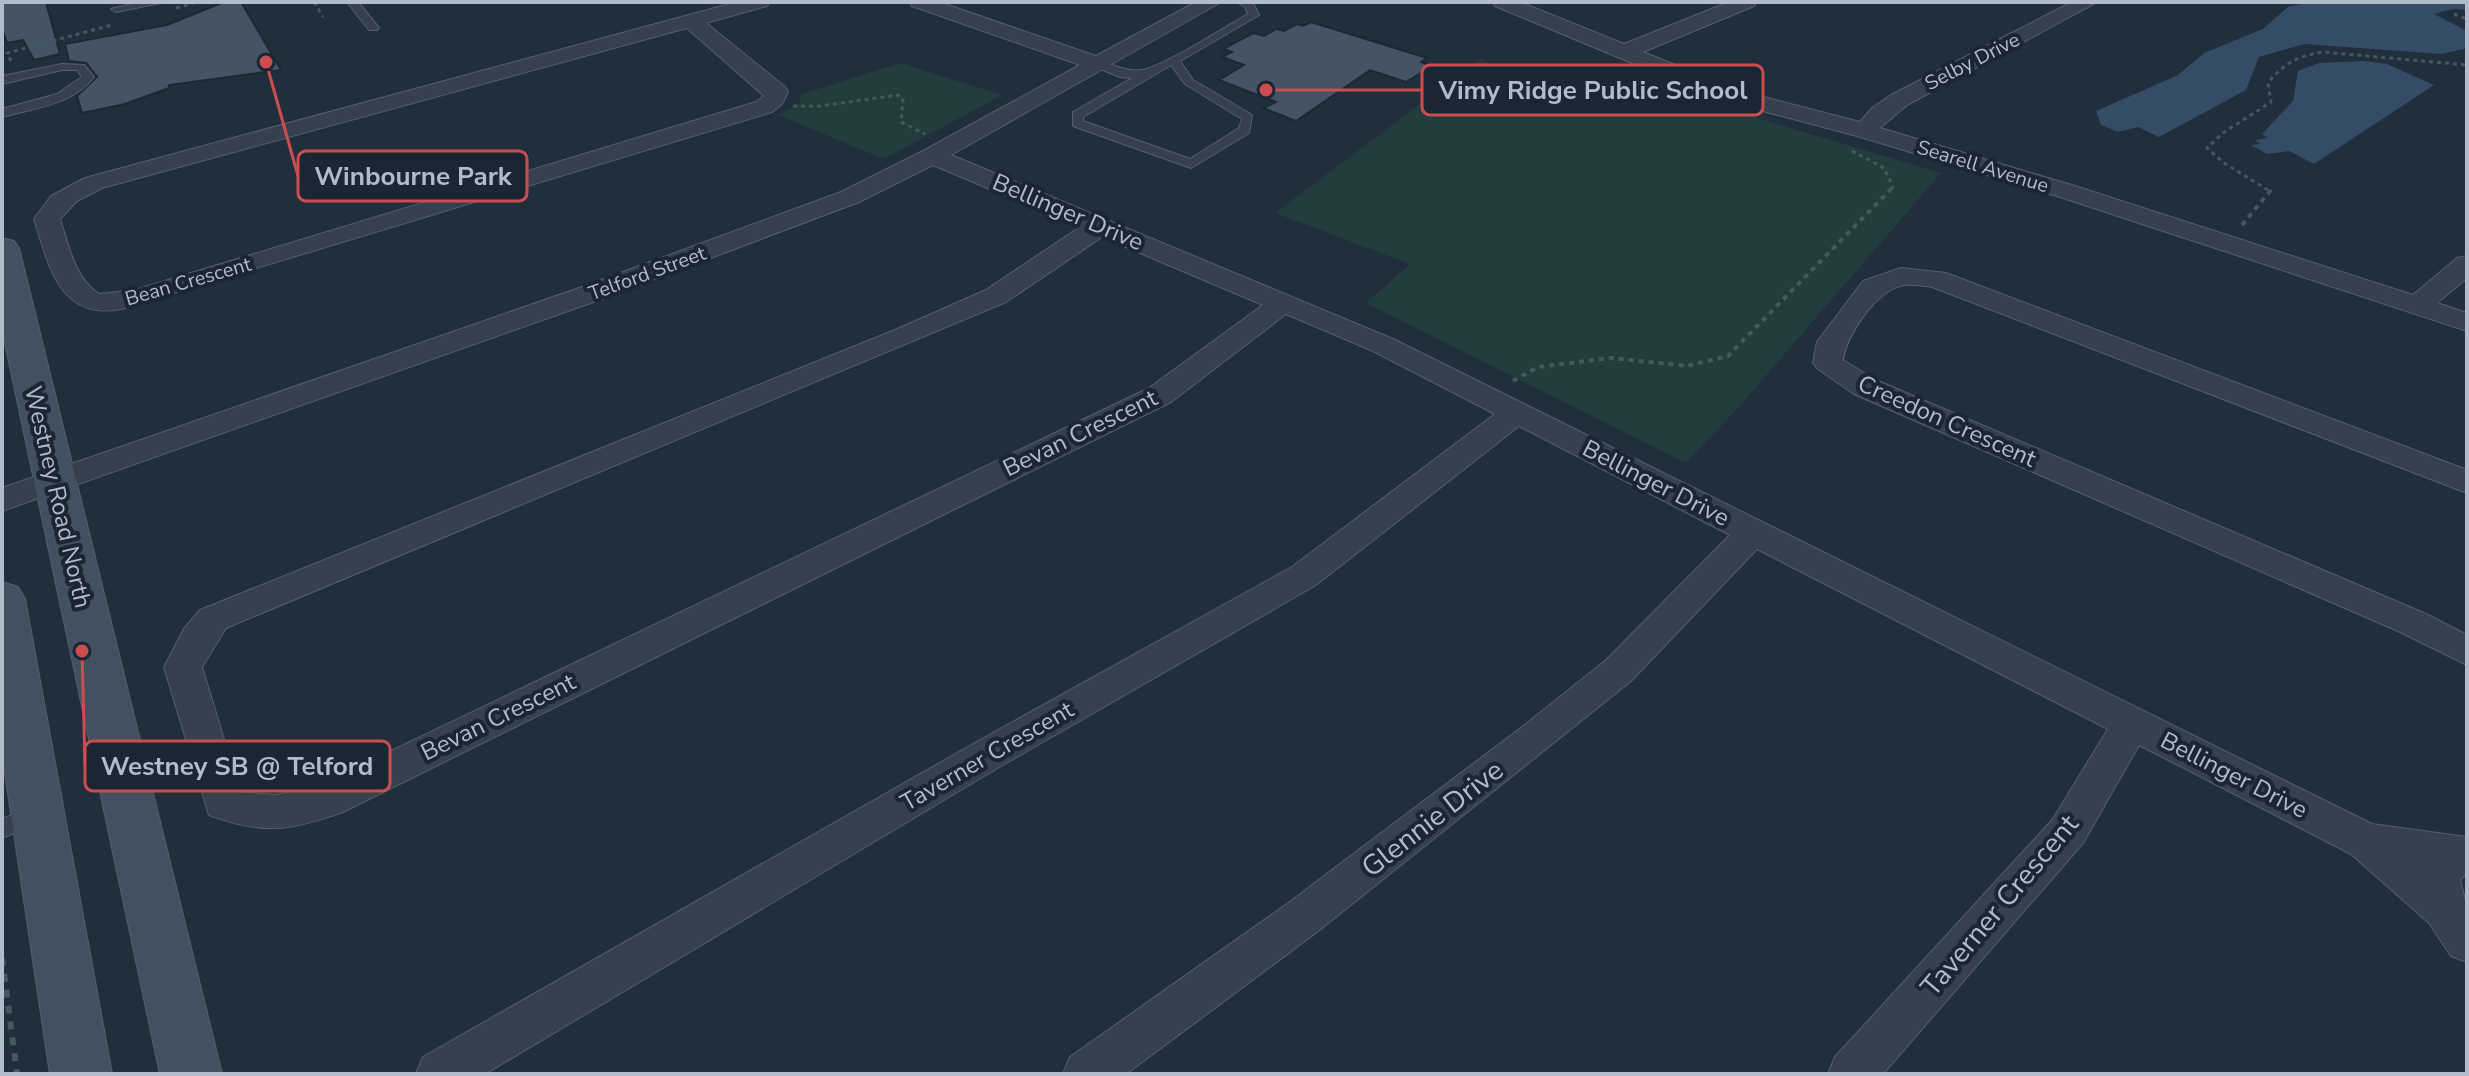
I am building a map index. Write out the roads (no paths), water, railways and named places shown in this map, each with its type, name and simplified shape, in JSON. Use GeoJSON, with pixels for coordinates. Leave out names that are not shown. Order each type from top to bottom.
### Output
{"type":"FeatureCollection","features":[{"type":"Feature","properties":{"kind":"main road","name":"Westney Road North"},"geometry":{"type":"LineString","coordinates":[[2,248],[191,1074]]}},
{"type":"Feature","properties":{"kind":"main road"},"geometry":{"type":"LineString","coordinates":[[2,599],[19,821],[81,1074]]}},
{"type":"Feature","properties":{"kind":"street","name":"Bean Crescent"},"geometry":{"type":"LineString","coordinates":[[691,21],[777,92],[769,103],[140,297],[104,303],[87,301],[74,290],[47,219],[58,201],[80,188],[115,175],[760,2]]}},
{"type":"Feature","properties":{"kind":"street"},"geometry":{"type":"LineString","coordinates":[[919,2],[1097,64]]}},
{"type":"Feature","properties":{"kind":"street"},"geometry":{"type":"LineString","coordinates":[[959,15],[985,2]]}},
{"type":"Feature","properties":{"kind":"street","name":"Telford Street"},"geometry":{"type":"LineString","coordinates":[[2,500],[850,197],[933,147],[1211,2]]}},
{"type":"Feature","properties":{"kind":"street","name":"Searell Avenue"},"geometry":{"type":"LineString","coordinates":[[1502,2],[1729,95],[1857,140],[2066,191],[2467,322]]}},
{"type":"Feature","properties":{"kind":"street"},"geometry":{"type":"LineString","coordinates":[[1624,52],[1747,2]]}},
{"type":"Feature","properties":{"kind":"street","name":"Selby Drive"},"geometry":{"type":"LineString","coordinates":[[1857,140],[1880,113],[1899,100],[2087,2]]}},
{"type":"Feature","properties":{"kind":"street","name":"Bellinger Drive"},"geometry":{"type":"LineString","coordinates":[[933,147],[1100,226],[1515,397],[1753,532],[2366,841],[2442,908],[2467,942]]}},
{"type":"Feature","properties":{"kind":"street","name":"Bevan Crescent"},"geometry":{"type":"LineString","coordinates":[[1100,226],[996,296],[213,619],[197,639],[183,667],[223,803],[248,813],[283,812],[329,800],[1160,395],[1284,302]]}},
{"type":"Feature","properties":{"kind":"street"},"geometry":{"type":"LineString","coordinates":[[2417,306],[2467,264]]}},
{"type":"Feature","properties":{"kind":"street","name":"Creedon Crescent"},"geometry":{"type":"LineString","coordinates":[[2467,482],[1936,279],[1901,276],[1873,287],[1831,342],[1828,363],[1865,387],[2413,623],[2467,651]]}},
{"type":"Feature","properties":{"kind":"street","name":"Taverner Crescent"},"geometry":{"type":"LineString","coordinates":[[440,1074],[987,755],[1304,576],[1515,397]]}},
{"type":"Feature","properties":{"kind":"street","name":"Glennie Drive"},"geometry":{"type":"LineString","coordinates":[[1087,1074],[1302,918],[1585,698],[1618,671],[1753,532]]}},
{"type":"Feature","properties":{"kind":"street","name":"Taverner Crescent"},"geometry":{"type":"LineString","coordinates":[[1852,1074],[2068,831],[2131,724]]}},
{"type":"Feature","properties":{"kind":"street","name":"Bellinger Drive"},"geometry":{"type":"LineString","coordinates":[[2366,841],[2464,855]]}},
{"type":"Feature","properties":{"kind":"street"},"geometry":{"type":"LineString","coordinates":[[2442,908],[2437,890],[2439,875],[2447,863],[2464,855]]}},
{"type":"Feature","properties":{"kind":"lane"},"geometry":{"type":"LineString","coordinates":[[352,2],[373,28]]}},
{"type":"Feature","properties":{"kind":"lane"},"geometry":{"type":"LineString","coordinates":[[1174,61],[1189,82],[1248,118],[1245,130],[1191,164],[1077,123],[1077,115],[1254,15],[1249,5],[1242,2]]}},
{"type":"Feature","properties":{"kind":"lane"},"geometry":{"type":"LineString","coordinates":[[116,9],[162,7]]}},
{"type":"Feature","properties":{"kind":"lane"},"geometry":{"type":"LineString","coordinates":[[1097,64],[1124,75],[1149,73]]}},
{"type":"Feature","properties":{"kind":"lane"},"geometry":{"type":"LineString","coordinates":[[2,80],[62,67],[80,67],[88,77],[83,86],[68,93],[2,113]]}},
{"type":"Feature","properties":{"kind":"water"},"geometry":{"type":"Polygon","coordinates":[[[2310,2],[2467,2],[2467,10],[2453,9],[2434,14],[2467,31],[2467,48],[2442,54],[2304,44],[2259,57],[2246,90],[2159,137],[2138,127],[2118,132],[2101,125],[2096,111],[2178,75],[2204,53],[2263,29],[2288,7],[2310,2]]]}},
{"type":"Feature","properties":{"kind":"water"},"geometry":{"type":"Polygon","coordinates":[[[2365,61],[2387,64],[2434,85],[2314,164],[2289,151],[2267,154],[2251,145],[2260,144],[2255,140],[2267,138],[2262,134],[2293,101],[2298,71],[2319,63],[2365,61]]]}},
{"type":"Feature","properties":{"kind":"place","name":"Winbourne Park"},"geometry":{"type":"Point","coordinates":[266,62]}},
{"type":"Feature","properties":{"kind":"place","name":"Vimy Ridge Public School"},"geometry":{"type":"Point","coordinates":[1266,90]}},
{"type":"Feature","properties":{"kind":"place","name":"Westney SB @ Telford"},"geometry":{"type":"Point","coordinates":[82,651]}}]}
